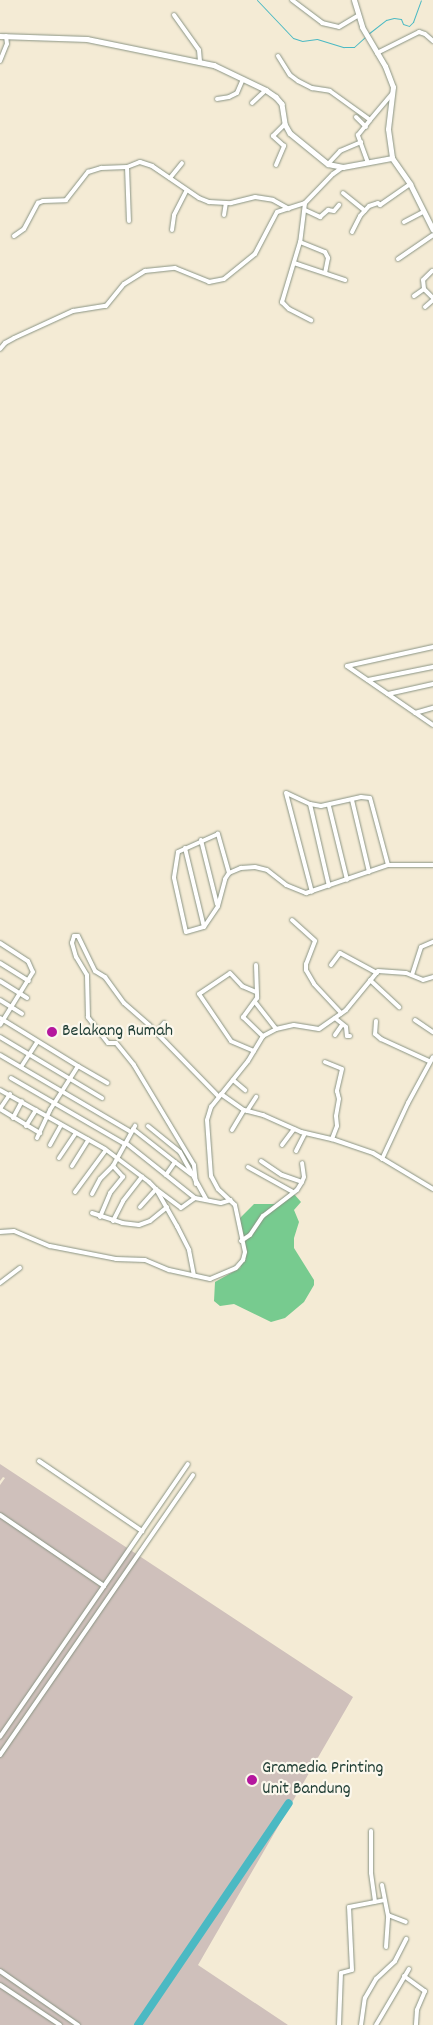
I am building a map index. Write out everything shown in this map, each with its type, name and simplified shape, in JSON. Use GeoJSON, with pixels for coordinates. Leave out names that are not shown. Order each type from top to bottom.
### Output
{"type":"FeatureCollection","features":[{"type":"Feature","properties":{"kind":"main road"},"geometry":{"type":"LineString","coordinates":[[354,0],[357,16],[365,34],[391,80],[392,94],[388,129],[392,158],[410,184],[433,230]]}},
{"type":"Feature","properties":{"kind":"street"},"geometry":{"type":"LineString","coordinates":[[292,0],[316,21],[322,23],[339,27],[357,16]]}},
{"type":"Feature","properties":{"kind":"street"},"geometry":{"type":"LineString","coordinates":[[174,15],[199,50],[200,61]]}},
{"type":"Feature","properties":{"kind":"street"},"geometry":{"type":"LineString","coordinates":[[377,53],[391,44],[419,32],[425,34],[433,41]]}},
{"type":"Feature","properties":{"kind":"street"},"geometry":{"type":"LineString","coordinates":[[0,36],[87,39],[214,65],[266,90],[282,104],[284,122],[290,133],[328,164],[342,167],[392,158]]}},
{"type":"Feature","properties":{"kind":"street"},"geometry":{"type":"LineString","coordinates":[[0,61],[5,51],[6,36]]}},
{"type":"Feature","properties":{"kind":"street"},"geometry":{"type":"LineString","coordinates":[[278,56],[290,75],[298,81],[312,88],[330,91],[370,120]]}},
{"type":"Feature","properties":{"kind":"street"},"geometry":{"type":"LineString","coordinates":[[217,99],[229,97],[237,93],[243,79]]}},
{"type":"Feature","properties":{"kind":"street"},"geometry":{"type":"LineString","coordinates":[[252,102],[266,90]]}},
{"type":"Feature","properties":{"kind":"street"},"geometry":{"type":"LineString","coordinates":[[368,163],[358,135],[392,94]]}},
{"type":"Feature","properties":{"kind":"street"},"geometry":{"type":"LineString","coordinates":[[356,117],[366,127]]}},
{"type":"Feature","properties":{"kind":"street"},"geometry":{"type":"LineString","coordinates":[[276,164],[284,146],[273,136],[284,122]]}},
{"type":"Feature","properties":{"kind":"street"},"geometry":{"type":"LineString","coordinates":[[328,164],[340,151],[361,142]]}},
{"type":"Feature","properties":{"kind":"street"},"geometry":{"type":"LineString","coordinates":[[14,236],[24,229],[38,203],[48,200],[56,202],[66,200],[88,172],[101,168],[127,166],[144,162],[202,200],[226,203],[255,197],[273,200],[290,209]]}},
{"type":"Feature","properties":{"kind":"street"},"geometry":{"type":"LineString","coordinates":[[170,178],[182,164]]}},
{"type":"Feature","properties":{"kind":"street"},"geometry":{"type":"LineString","coordinates":[[127,166],[130,221]]}},
{"type":"Feature","properties":{"kind":"street"},"geometry":{"type":"LineString","coordinates":[[0,348],[10,340],[73,311],[106,306],[124,284],[145,271],[175,268],[209,282],[219,281],[252,258],[276,213],[306,203],[342,167]]}},
{"type":"Feature","properties":{"kind":"street"},"geometry":{"type":"LineString","coordinates":[[352,232],[365,211],[373,204],[378,203],[380,205],[410,184]]}},
{"type":"Feature","properties":{"kind":"street"},"geometry":{"type":"LineString","coordinates":[[172,230],[174,216],[187,190]]}},
{"type":"Feature","properties":{"kind":"street"},"geometry":{"type":"LineString","coordinates":[[343,193],[365,211]]}},
{"type":"Feature","properties":{"kind":"street"},"geometry":{"type":"LineString","coordinates":[[224,215],[226,203]]}},
{"type":"Feature","properties":{"kind":"street"},"geometry":{"type":"LineString","coordinates":[[306,203],[300,242],[283,305],[311,320]]}},
{"type":"Feature","properties":{"kind":"street"},"geometry":{"type":"LineString","coordinates":[[305,210],[320,217],[327,210],[334,211],[339,205]]}},
{"type":"Feature","properties":{"kind":"street"},"geometry":{"type":"LineString","coordinates":[[404,222],[423,212]]}},
{"type":"Feature","properties":{"kind":"street"},"geometry":{"type":"LineString","coordinates":[[398,259],[433,236]]}},
{"type":"Feature","properties":{"kind":"street"},"geometry":{"type":"LineString","coordinates":[[300,242],[325,252],[328,258],[325,273]]}},
{"type":"Feature","properties":{"kind":"street"},"geometry":{"type":"LineString","coordinates":[[294,263],[345,280]]}},
{"type":"Feature","properties":{"kind":"street"},"geometry":{"type":"LineString","coordinates":[[426,308],[433,299],[424,289],[423,280],[432,271]]}},
{"type":"Feature","properties":{"kind":"street"},"geometry":{"type":"LineString","coordinates":[[414,296],[424,289]]}},
{"type":"Feature","properties":{"kind":"street"},"geometry":{"type":"LineString","coordinates":[[433,647],[347,666],[433,725]]}},
{"type":"Feature","properties":{"kind":"street"},"geometry":{"type":"LineString","coordinates":[[368,680],[433,667]]}},
{"type":"Feature","properties":{"kind":"street"},"geometry":{"type":"LineString","coordinates":[[388,694],[433,684]]}},
{"type":"Feature","properties":{"kind":"street"},"geometry":{"type":"LineString","coordinates":[[415,713],[433,708]]}},
{"type":"Feature","properties":{"kind":"street"},"geometry":{"type":"LineString","coordinates":[[312,892],[286,793],[310,804],[329,806],[370,798],[388,865]]}},
{"type":"Feature","properties":{"kind":"street"},"geometry":{"type":"LineString","coordinates":[[352,800],[369,872]]}},
{"type":"Feature","properties":{"kind":"street"},"geometry":{"type":"LineString","coordinates":[[310,804],[329,886]]}},
{"type":"Feature","properties":{"kind":"street"},"geometry":{"type":"LineString","coordinates":[[329,806],[347,880]]}},
{"type":"Feature","properties":{"kind":"street"},"geometry":{"type":"LineString","coordinates":[[230,873],[218,834],[201,840],[176,854],[174,878],[186,932],[204,927],[218,906],[222,886],[230,873],[246,867],[267,870],[286,885],[300,892],[312,892],[388,865],[433,865]]}},
{"type":"Feature","properties":{"kind":"street"},"geometry":{"type":"LineString","coordinates":[[201,840],[218,906]]}},
{"type":"Feature","properties":{"kind":"street"},"geometry":{"type":"LineString","coordinates":[[185,848],[204,927]]}},
{"type":"Feature","properties":{"kind":"street"},"geometry":{"type":"LineString","coordinates":[[202,916],[213,914]]}},
{"type":"Feature","properties":{"kind":"street"},"geometry":{"type":"LineString","coordinates":[[292,920],[314,941],[306,964],[306,970],[314,984],[341,1013]]}},
{"type":"Feature","properties":{"kind":"street"},"geometry":{"type":"LineString","coordinates":[[196,1184],[194,1165],[134,1065],[116,1042],[112,1045],[108,1043],[88,1017],[87,975],[76,957],[72,943],[74,936],[78,936],[95,971],[105,977],[124,1003],[220,1095],[246,1111],[263,1115],[305,1133],[332,1139],[382,1159],[433,1189]]}},
{"type":"Feature","properties":{"kind":"street"},"geometry":{"type":"LineString","coordinates":[[412,975],[420,947],[433,942]]}},
{"type":"Feature","properties":{"kind":"street"},"geometry":{"type":"LineString","coordinates":[[0,950],[2,944],[32,966],[32,975],[29,981],[2,1019],[0,1025]]}},
{"type":"Feature","properties":{"kind":"street"},"geometry":{"type":"LineString","coordinates":[[331,965],[340,953],[378,972],[412,975],[423,980],[433,977]]}},
{"type":"Feature","properties":{"kind":"street"},"geometry":{"type":"LineString","coordinates":[[0,963],[29,981]]}},
{"type":"Feature","properties":{"kind":"street"},"geometry":{"type":"LineString","coordinates":[[256,966],[257,998],[243,1017],[263,1036]]}},
{"type":"Feature","properties":{"kind":"street"},"geometry":{"type":"LineString","coordinates":[[0,1232],[19,1232],[57,1248],[125,1261],[146,1260],[169,1270],[210,1279],[236,1268],[244,1256],[236,1211],[231,1200],[218,1189],[211,1176],[208,1112],[254,1051],[263,1036],[276,1029],[294,1026],[317,1030],[341,1013],[378,972],[378,966]]}},
{"type":"Feature","properties":{"kind":"street"},"geometry":{"type":"LineString","coordinates":[[254,1051],[231,1041],[199,994],[230,972],[242,986],[256,992]]}},
{"type":"Feature","properties":{"kind":"street"},"geometry":{"type":"LineString","coordinates":[[370,980],[399,1007]]}},
{"type":"Feature","properties":{"kind":"street"},"geometry":{"type":"LineString","coordinates":[[0,981],[27,998]]}},
{"type":"Feature","properties":{"kind":"street"},"geometry":{"type":"LineString","coordinates":[[0,1000],[22,1014]]}},
{"type":"Feature","properties":{"kind":"street"},"geometry":{"type":"LineString","coordinates":[[254,1002],[276,1029]]}},
{"type":"Feature","properties":{"kind":"street"},"geometry":{"type":"LineString","coordinates":[[334,1018],[346,1028],[347,1036],[350,1036]]}},
{"type":"Feature","properties":{"kind":"street"},"geometry":{"type":"LineString","coordinates":[[2,1019],[37,1042],[108,1083]]}},
{"type":"Feature","properties":{"kind":"street"},"geometry":{"type":"LineString","coordinates":[[376,1020],[375,1034],[381,1039],[429,1061]]}},
{"type":"Feature","properties":{"kind":"street"},"geometry":{"type":"LineString","coordinates":[[414,1020],[433,1032]]}},
{"type":"Feature","properties":{"kind":"street"},"geometry":{"type":"LineString","coordinates":[[156,1033],[164,1023]]}},
{"type":"Feature","properties":{"kind":"street"},"geometry":{"type":"LineString","coordinates":[[335,1035],[342,1025]]}},
{"type":"Feature","properties":{"kind":"street"},"geometry":{"type":"LineString","coordinates":[[0,1037],[102,1098]]}},
{"type":"Feature","properties":{"kind":"street"},"geometry":{"type":"LineString","coordinates":[[21,1067],[37,1042]]}},
{"type":"Feature","properties":{"kind":"street"},"geometry":{"type":"LineString","coordinates":[[0,1055],[61,1091],[133,1129],[192,1175]]}},
{"type":"Feature","properties":{"kind":"street"},"geometry":{"type":"LineString","coordinates":[[382,1159],[429,1061],[433,1057]]}},
{"type":"Feature","properties":{"kind":"street"},"geometry":{"type":"LineString","coordinates":[[325,1062],[342,1068],[337,1091],[339,1099],[336,1116],[337,1126],[332,1139]]}},
{"type":"Feature","properties":{"kind":"street"},"geometry":{"type":"LineString","coordinates":[[37,1138],[61,1091],[78,1066]]}},
{"type":"Feature","properties":{"kind":"street"},"geometry":{"type":"LineString","coordinates":[[11,1078],[125,1144],[195,1198],[221,1203],[231,1200]]}},
{"type":"Feature","properties":{"kind":"street"},"geometry":{"type":"LineString","coordinates":[[233,1080],[245,1090]]}},
{"type":"Feature","properties":{"kind":"street"},"geometry":{"type":"LineString","coordinates":[[0,1090],[106,1150],[181,1208],[195,1198]]}},
{"type":"Feature","properties":{"kind":"street"},"geometry":{"type":"LineString","coordinates":[[10,1094],[0,1109],[40,1133]]}},
{"type":"Feature","properties":{"kind":"street"},"geometry":{"type":"LineString","coordinates":[[232,1130],[256,1097]]}},
{"type":"Feature","properties":{"kind":"street"},"geometry":{"type":"LineString","coordinates":[[13,1118],[22,1102]]}},
{"type":"Feature","properties":{"kind":"street"},"geometry":{"type":"LineString","coordinates":[[26,1126],[36,1110]]}},
{"type":"Feature","properties":{"kind":"street"},"geometry":{"type":"LineString","coordinates":[[50,1145],[61,1125]]}},
{"type":"Feature","properties":{"kind":"street"},"geometry":{"type":"LineString","coordinates":[[148,1126],[180,1152],[206,1199]]}},
{"type":"Feature","properties":{"kind":"street"},"geometry":{"type":"LineString","coordinates":[[92,1194],[100,1180],[113,1166],[133,1129]]}},
{"type":"Feature","properties":{"kind":"street"},"geometry":{"type":"LineString","coordinates":[[282,1145],[294,1129]]}},
{"type":"Feature","properties":{"kind":"street"},"geometry":{"type":"LineString","coordinates":[[59,1158],[76,1133]]}},
{"type":"Feature","properties":{"kind":"street"},"geometry":{"type":"LineString","coordinates":[[296,1151],[305,1133]]}},
{"type":"Feature","properties":{"kind":"street"},"geometry":{"type":"LineString","coordinates":[[72,1166],[88,1140]]}},
{"type":"Feature","properties":{"kind":"street"},"geometry":{"type":"LineString","coordinates":[[75,1192],[106,1150]]}},
{"type":"Feature","properties":{"kind":"street"},"geometry":{"type":"LineString","coordinates":[[261,1160],[282,1174],[302,1182]]}},
{"type":"Feature","properties":{"kind":"street"},"geometry":{"type":"LineString","coordinates":[[166,1175],[175,1162]]}},
{"type":"Feature","properties":{"kind":"street"},"geometry":{"type":"LineString","coordinates":[[241,1241],[250,1235],[263,1216],[293,1192],[302,1182],[304,1174],[302,1163]]}},
{"type":"Feature","properties":{"kind":"street"},"geometry":{"type":"LineString","coordinates":[[100,1217],[110,1193],[122,1177],[113,1166]]}},
{"type":"Feature","properties":{"kind":"street"},"geometry":{"type":"LineString","coordinates":[[248,1167],[293,1192]]}},
{"type":"Feature","properties":{"kind":"street"},"geometry":{"type":"LineString","coordinates":[[114,1221],[123,1201],[142,1177]]}},
{"type":"Feature","properties":{"kind":"street"},"geometry":{"type":"LineString","coordinates":[[156,1189],[167,1206],[189,1250],[194,1276]]}},
{"type":"Feature","properties":{"kind":"street"},"geometry":{"type":"LineString","coordinates":[[140,1207],[156,1189]]}},
{"type":"Feature","properties":{"kind":"street"},"geometry":{"type":"LineString","coordinates":[[92,1213],[114,1221],[145,1224],[167,1206]]}},
{"type":"Feature","properties":{"kind":"street"},"geometry":{"type":"LineString","coordinates":[[0,1284],[20,1268]]}},
{"type":"Feature","properties":{"kind":"street"},"geometry":{"type":"LineString","coordinates":[[39,1461],[142,1531]]}},
{"type":"Feature","properties":{"kind":"street"},"geometry":{"type":"LineString","coordinates":[[0,1755],[72,1642],[79,1624],[188,1464]]}},
{"type":"Feature","properties":{"kind":"street"},"geometry":{"type":"LineString","coordinates":[[0,1737],[72,1642],[86,1629],[193,1475]]}},
{"type":"Feature","properties":{"kind":"street"},"geometry":{"type":"LineString","coordinates":[[0,1515],[104,1586]]}},
{"type":"Feature","properties":{"kind":"street"},"geometry":{"type":"LineString","coordinates":[[79,1624],[86,1629]]}},
{"type":"Feature","properties":{"kind":"street"},"geometry":{"type":"LineString","coordinates":[[371,1831],[371,1873],[375,1902]]}},
{"type":"Feature","properties":{"kind":"street"},"geometry":{"type":"LineString","coordinates":[[382,1885],[388,1915],[386,1947]]}},
{"type":"Feature","properties":{"kind":"street"},"geometry":{"type":"LineString","coordinates":[[340,2025],[341,1973],[352,1970],[348,1908],[384,1900]]}},
{"type":"Feature","properties":{"kind":"street"},"geometry":{"type":"LineString","coordinates":[[388,1915],[406,1922]]}},
{"type":"Feature","properties":{"kind":"street"},"geometry":{"type":"LineString","coordinates":[[361,2025],[365,1998],[376,1979],[395,1960],[406,1939]]}},
{"type":"Feature","properties":{"kind":"street"},"geometry":{"type":"LineString","coordinates":[[376,2025],[408,1969]]}},
{"type":"Feature","properties":{"kind":"street"},"geometry":{"type":"LineString","coordinates":[[0,1971],[78,2025]]}},
{"type":"Feature","properties":{"kind":"street"},"geometry":{"type":"LineString","coordinates":[[404,1976],[425,1991],[417,2010],[416,2025]]}},
{"type":"Feature","properties":{"kind":"street"},"geometry":{"type":"LineString","coordinates":[[0,1985],[60,2025]]}},
{"type":"Feature","properties":{"kind":"shaded area"},"geometry":{"type":"Polygon","coordinates":[[[0,1464],[353,1697],[198,1965],[288,2025],[0,2025],[0,1485],[5,1478],[3,1477],[0,1481],[0,1464]]]}},
{"type":"Feature","properties":{"kind":"green space"},"geometry":{"type":"Polygon","coordinates":[[[294,1194],[301,1202],[294,1210],[299,1222],[294,1238],[294,1248],[314,1280],[314,1285],[304,1302],[285,1318],[271,1322],[234,1304],[220,1306],[214,1301],[215,1282],[240,1268],[245,1256],[239,1222],[240,1218],[254,1204],[275,1204],[294,1194]]]}},
{"type":"Feature","properties":{"kind":"waterway"},"geometry":{"type":"LineString","coordinates":[[257,0],[293,38],[302,41],[317,39],[344,47],[354,47],[365,37]]}},
{"type":"Feature","properties":{"kind":"waterway"},"geometry":{"type":"LineString","coordinates":[[368,34],[386,20],[394,18],[401,19],[403,24],[409,26],[413,22],[421,0]]}},
{"type":"Feature","properties":{"kind":"waterway"},"geometry":{"type":"LineString","coordinates":[[138,2025],[289,1803]]}},
{"type":"Feature","properties":{"kind":"place","name":"Belakang Rumah"},"geometry":{"type":"Point","coordinates":[52,1032]}},
{"type":"Feature","properties":{"kind":"place","name":"Gramedia Printing Unit Bandung"},"geometry":{"type":"Point","coordinates":[252,1780]}}]}
